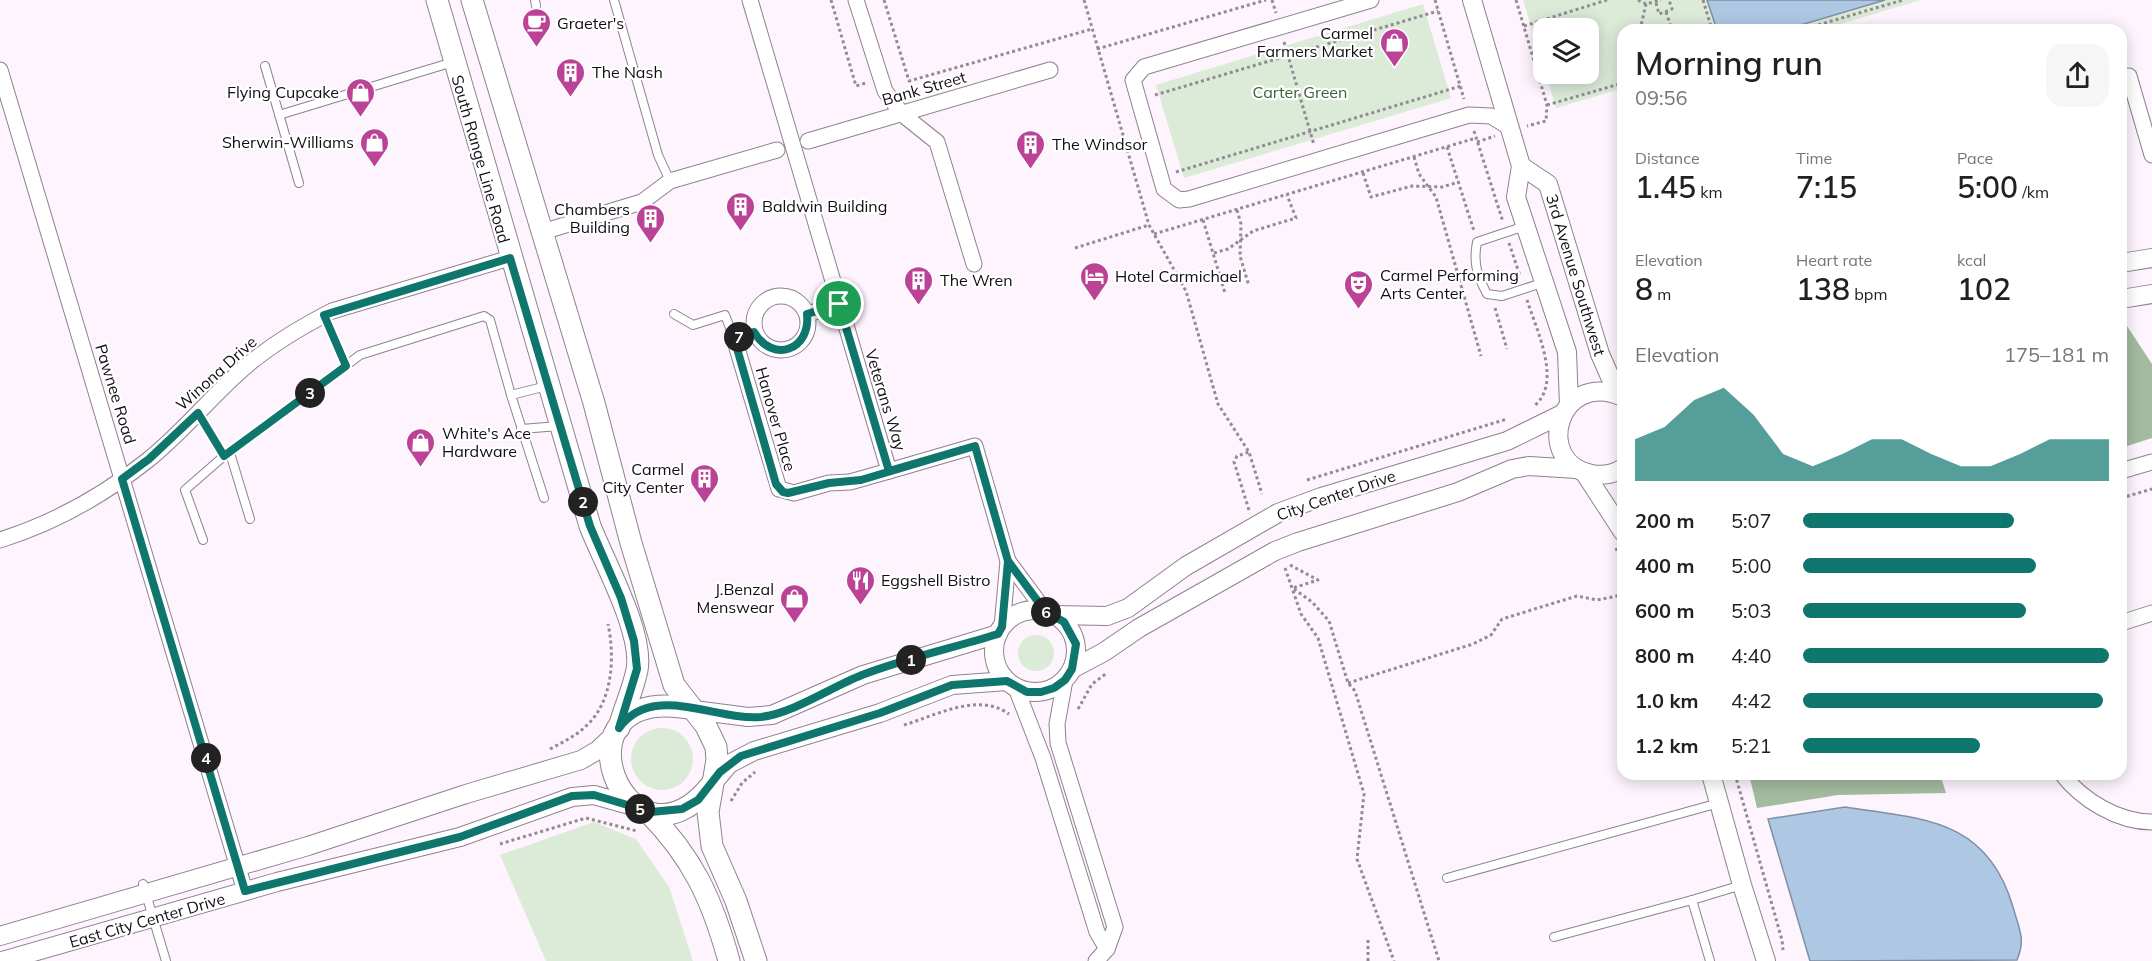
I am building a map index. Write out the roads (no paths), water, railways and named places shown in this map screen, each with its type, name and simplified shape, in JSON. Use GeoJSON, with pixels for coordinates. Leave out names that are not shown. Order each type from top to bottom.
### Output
{"type":"FeatureCollection","features":[{"type":"Feature","properties":{"kind":"main road","name":"South Range Line Road"},"geometry":{"type":"LineString","coordinates":[[437,0],[510,258],[590,526],[621,598],[636,648],[637,669],[618,730]]}},
{"type":"Feature","properties":{"kind":"main road"},"geometry":{"type":"LineString","coordinates":[[472,0],[674,684],[694,709],[710,733],[716,747],[717,760],[708,812],[712,846],[736,901],[756,961]]}},
{"type":"Feature","properties":{"kind":"main road"},"geometry":{"type":"LineString","coordinates":[[694,709],[664,705],[648,707],[632,715],[618,730],[609,757],[612,773],[620,790],[674,839],[697,873],[716,917],[729,961]]}},
{"type":"Feature","properties":{"kind":"main road"},"geometry":{"type":"LineString","coordinates":[[643,810],[664,813],[682,809],[698,800],[712,783]]}},
{"type":"Feature","properties":{"kind":"street","name":"Veterans Way"},"geometry":{"type":"LineString","coordinates":[[750,0],[889,471],[975,446],[1008,561]]}},
{"type":"Feature","properties":{"kind":"street"},"geometry":{"type":"LineString","coordinates":[[856,0],[878,76],[885,91],[902,114],[937,142],[974,264]]}},
{"type":"Feature","properties":{"kind":"street"},"geometry":{"type":"LineString","coordinates":[[1371,0],[1144,67],[1137,72],[1133,80],[1164,189],[1179,200],[1189,199],[1469,115],[1491,116],[1502,132]]}},
{"type":"Feature","properties":{"kind":"street","name":"3rd Avenue Southwest"},"geometry":{"type":"LineString","coordinates":[[1472,0],[1502,132],[1521,166],[1548,184],[1600,354],[1617,390]]}},
{"type":"Feature","properties":{"kind":"street","name":"Pawnee Road"},"geometry":{"type":"LineString","coordinates":[[0,70],[245,891]]}},
{"type":"Feature","properties":{"kind":"street","name":"Bank Street"},"geometry":{"type":"LineString","coordinates":[[808,141],[1050,70]]}},
{"type":"Feature","properties":{"kind":"street"},"geometry":{"type":"LineString","coordinates":[[2129,76],[2152,155]]}},
{"type":"Feature","properties":{"kind":"street"},"geometry":{"type":"LineString","coordinates":[[542,232],[642,202],[669,181],[777,150]]}},
{"type":"Feature","properties":{"kind":"street","name":"3rd Avenue Southwest"},"geometry":{"type":"LineString","coordinates":[[1521,166],[1516,197],[1542,283],[1567,352],[1565,409],[1558,439],[1561,450],[1580,470]]}},
{"type":"Feature","properties":{"kind":"street","name":"Winona Drive"},"geometry":{"type":"LineString","coordinates":[[0,540],[57,518],[93,499],[122,479],[149,459],[235,375],[278,342],[324,315],[510,258]]}},
{"type":"Feature","properties":{"kind":"street"},"geometry":{"type":"LineString","coordinates":[[2127,262],[2152,258]]}},
{"type":"Feature","properties":{"kind":"street"},"geometry":{"type":"LineString","coordinates":[[2127,298],[2152,294]]}},
{"type":"Feature","properties":{"kind":"street"},"geometry":{"type":"LineString","coordinates":[[734,338],[754,332],[753,321],[756,310],[772,297],[793,298],[801,304],[807,314],[839,304]]}},
{"type":"Feature","properties":{"kind":"street","name":"Hanover Place"},"geometry":{"type":"LineString","coordinates":[[754,332],[768,347],[789,349],[799,343],[805,335],[808,324],[807,314]]}},
{"type":"Feature","properties":{"kind":"street","name":"Hanover Place"},"geometry":{"type":"LineString","coordinates":[[734,338],[779,489],[794,493],[829,483],[850,482],[889,471]]}},
{"type":"Feature","properties":{"kind":"street","name":"City Center Drive"},"geometry":{"type":"LineString","coordinates":[[1050,613],[1107,616],[1128,608],[1186,566],[1278,513],[1321,497],[1507,441],[1565,409],[1589,392],[1600,391],[1617,395]]}},
{"type":"Feature","properties":{"kind":"street"},"geometry":{"type":"LineString","coordinates":[[2127,469],[2152,462]]}},
{"type":"Feature","properties":{"kind":"street","name":"City Center Drive"},"geometry":{"type":"LineString","coordinates":[[1068,674],[1139,628],[1275,551],[1298,542],[1458,492],[1512,469],[1541,466],[1580,470],[1598,475],[1617,470]]}},
{"type":"Feature","properties":{"kind":"street"},"geometry":{"type":"LineString","coordinates":[[1580,470],[1617,523]]}},
{"type":"Feature","properties":{"kind":"street"},"geometry":{"type":"LineString","coordinates":[[1008,561],[1050,613],[1071,632],[1076,644],[1057,723],[1058,743],[1115,927],[1107,949],[1096,961]]}},
{"type":"Feature","properties":{"kind":"street"},"geometry":{"type":"LineString","coordinates":[[1008,561],[1000,630],[994,654],[996,663],[1012,685],[1043,758],[1097,932],[1107,949]]}},
{"type":"Feature","properties":{"kind":"street"},"geometry":{"type":"LineString","coordinates":[[694,709],[748,717],[772,715],[863,675],[1000,630],[1009,620],[1025,611],[1050,613]]}},
{"type":"Feature","properties":{"kind":"street"},"geometry":{"type":"LineString","coordinates":[[2127,621],[2152,613]]}},
{"type":"Feature","properties":{"kind":"street"},"geometry":{"type":"LineString","coordinates":[[712,783],[729,764],[754,751],[871,716],[952,685],[1012,685],[1041,692],[1054,688],[1068,674]]}},
{"type":"Feature","properties":{"kind":"street","name":"East City Center Drive"},"geometry":{"type":"LineString","coordinates":[[0,936],[145,889],[238,866],[581,760],[598,750],[618,730]]}},
{"type":"Feature","properties":{"kind":"street"},"geometry":{"type":"LineString","coordinates":[[1713,780],[1766,961]]}},
{"type":"Feature","properties":{"kind":"street"},"geometry":{"type":"LineString","coordinates":[[2068,780],[2086,798],[2114,814],[2152,822]]}},
{"type":"Feature","properties":{"kind":"street","name":"East City Center Drive"},"geometry":{"type":"LineString","coordinates":[[2,961],[245,891],[460,837],[572,796],[594,795],[643,810]]}},
{"type":"Feature","properties":{"kind":"lane"},"geometry":{"type":"LineString","coordinates":[[614,0],[658,155],[669,181]]}},
{"type":"Feature","properties":{"kind":"lane"},"geometry":{"type":"LineString","coordinates":[[279,116],[453,62]]}},
{"type":"Feature","properties":{"kind":"lane"},"geometry":{"type":"LineString","coordinates":[[265,66],[299,183]]}},
{"type":"Feature","properties":{"kind":"lane"},"geometry":{"type":"LineString","coordinates":[[1524,226],[1478,242],[1474,260],[1478,278],[1486,294],[1502,296],[1542,283]]}},
{"type":"Feature","properties":{"kind":"lane"},"geometry":{"type":"LineString","coordinates":[[674,314],[693,325],[725,315],[734,338]]}},
{"type":"Feature","properties":{"kind":"lane"},"geometry":{"type":"LineString","coordinates":[[324,315],[346,366]]}},
{"type":"Feature","properties":{"kind":"lane"},"geometry":{"type":"LineString","coordinates":[[203,540],[184,490],[227,455],[360,356],[488,316],[544,498]]}},
{"type":"Feature","properties":{"kind":"lane"},"geometry":{"type":"LineString","coordinates":[[511,395],[548,385]]}},
{"type":"Feature","properties":{"kind":"lane"},"geometry":{"type":"LineString","coordinates":[[198,413],[227,455],[250,519]]}},
{"type":"Feature","properties":{"kind":"lane"},"geometry":{"type":"LineString","coordinates":[[521,429],[560,426]]}},
{"type":"Feature","properties":{"kind":"lane"},"geometry":{"type":"LineString","coordinates":[[1447,878],[1719,803]]}},
{"type":"Feature","properties":{"kind":"lane"},"geometry":{"type":"LineString","coordinates":[[1554,937],[1742,885]]}},
{"type":"Feature","properties":{"kind":"lane"},"geometry":{"type":"LineString","coordinates":[[145,889],[166,961]]}},
{"type":"Feature","properties":{"kind":"lane"},"geometry":{"type":"LineString","coordinates":[[1692,900],[1710,961]]}},
{"type":"Feature","properties":{"kind":"water"},"geometry":{"type":"Polygon","coordinates":[[[1707,0],[1885,0],[1804,24],[1715,24],[1707,0]]]}},
{"type":"Feature","properties":{"kind":"water"},"geometry":{"type":"Polygon","coordinates":[[[1845,807],[1926,820],[1969,839],[1987,856],[2002,878],[2021,934],[2020,953],[2017,960],[1810,961],[1768,819],[1845,807]]]}},
{"type":"Feature","properties":{"kind":"place","name":"Graeter's"},"geometry":{"type":"Point","coordinates":[536,48]}},
{"type":"Feature","properties":{"kind":"place","name":"Carmel Farmers Market"},"geometry":{"type":"Point","coordinates":[1394,68]}},
{"type":"Feature","properties":{"kind":"place","name":"The Nash"},"geometry":{"type":"Point","coordinates":[571,98]}},
{"type":"Feature","properties":{"kind":"place","name":"Flying Cupcake"},"geometry":{"type":"Point","coordinates":[360,118]}},
{"type":"Feature","properties":{"kind":"place","name":"Sherwin-Williams"},"geometry":{"type":"Point","coordinates":[375,168]}},
{"type":"Feature","properties":{"kind":"place","name":"The Windsor"},"geometry":{"type":"Point","coordinates":[1031,170]}},
{"type":"Feature","properties":{"kind":"place","name":"Baldwin Building"},"geometry":{"type":"Point","coordinates":[741,232]}},
{"type":"Feature","properties":{"kind":"place","name":"Chambers Building"},"geometry":{"type":"Point","coordinates":[651,244]}},
{"type":"Feature","properties":{"kind":"place","name":"Hotel Carmichael"},"geometry":{"type":"Point","coordinates":[1094,302]}},
{"type":"Feature","properties":{"kind":"place","name":"The Wren"},"geometry":{"type":"Point","coordinates":[919,306]}},
{"type":"Feature","properties":{"kind":"place","name":"Carmel Performing Arts Center"},"geometry":{"type":"Point","coordinates":[1359,310]}},
{"type":"Feature","properties":{"kind":"place","name":"White's Ace Hardware"},"geometry":{"type":"Point","coordinates":[421,468]}},
{"type":"Feature","properties":{"kind":"place","name":"Carmel City Center"},"geometry":{"type":"Point","coordinates":[705,504]}},
{"type":"Feature","properties":{"kind":"place","name":"Eggshell Bistro"},"geometry":{"type":"Point","coordinates":[860,606]}},
{"type":"Feature","properties":{"kind":"place","name":"J.Benzal Menswear"},"geometry":{"type":"Point","coordinates":[795,624]}},
{"type":"Feature","properties":{"kind":"park label","name":"Carter Green"},"geometry":{"type":"Point","coordinates":[1300,92]}}]}
